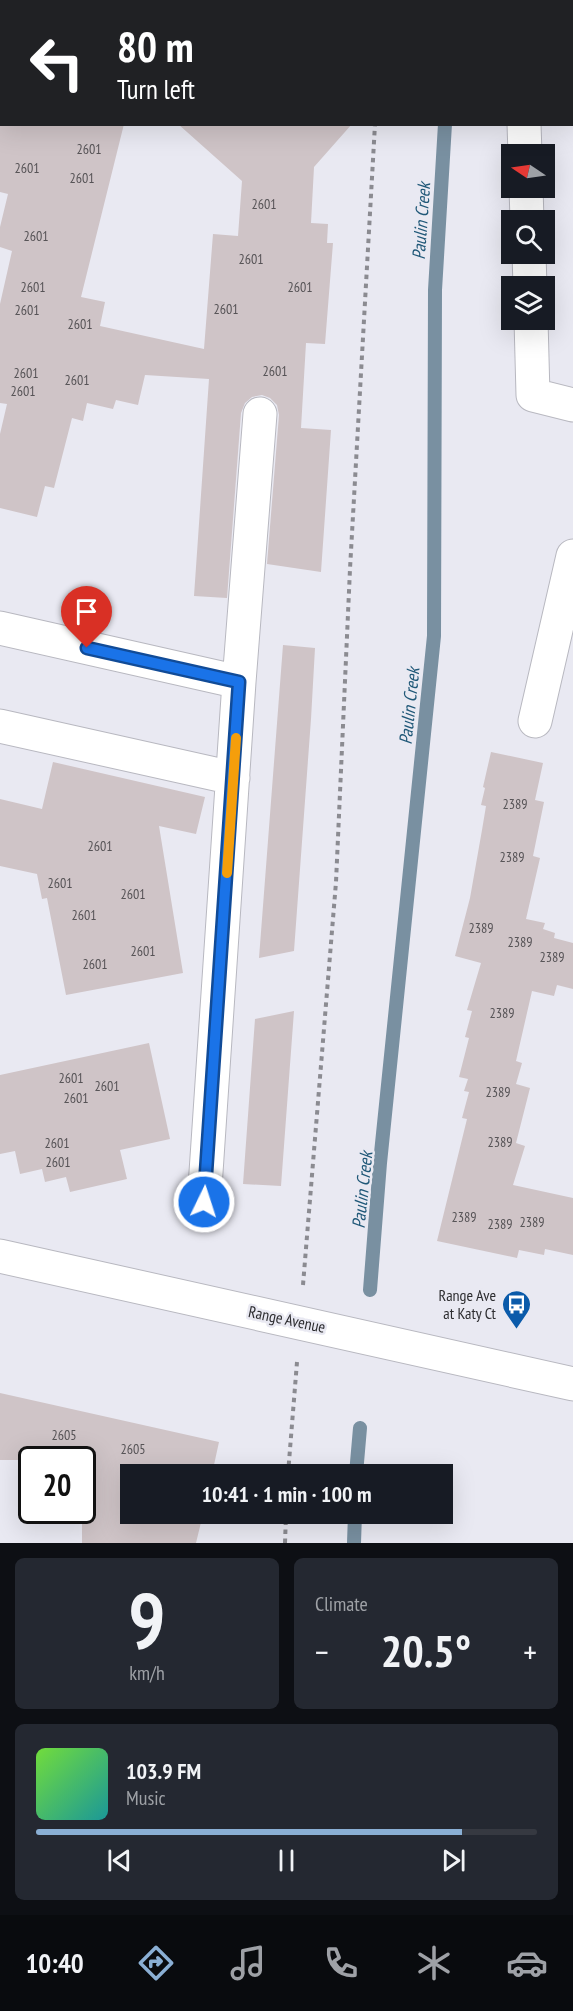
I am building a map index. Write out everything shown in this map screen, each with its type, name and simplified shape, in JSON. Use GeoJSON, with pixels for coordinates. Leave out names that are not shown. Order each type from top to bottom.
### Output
{"type":"FeatureCollection","features":[{"type":"Feature","properties":{"kind":"street"},"geometry":{"type":"LineString","coordinates":[[524,126],[525,144]]}},
{"type":"Feature","properties":{"kind":"street"},"geometry":{"type":"LineString","coordinates":[[531,330],[533,395],[573,405]]}},
{"type":"Feature","properties":{"kind":"street"},"geometry":{"type":"LineString","coordinates":[[204,1202],[239,682],[260,414]]}},
{"type":"Feature","properties":{"kind":"street"},"geometry":{"type":"LineString","coordinates":[[535,721],[573,556]]}},
{"type":"Feature","properties":{"kind":"street"},"geometry":{"type":"LineString","coordinates":[[0,628],[239,682]]}},
{"type":"Feature","properties":{"kind":"street"},"geometry":{"type":"LineString","coordinates":[[0,726],[233,778]]}},
{"type":"Feature","properties":{"kind":"street","name":"Range Avenue"},"geometry":{"type":"LineString","coordinates":[[0,1256],[573,1384]]}},
{"type":"Feature","properties":{"kind":"path"},"geometry":{"type":"LineString","coordinates":[[289,1464],[336,882],[350,569],[375,126]]}},
{"type":"Feature","properties":{"kind":"path"},"geometry":{"type":"LineString","coordinates":[[285,1543],[286,1524]]}},
{"type":"Feature","properties":{"kind":"building"},"geometry":{"type":"Polygon","coordinates":[[[0,126],[124,126],[81,297],[105,302],[100,326],[204,349],[213,234],[238,236],[242,181],[180,126],[350,126],[314,167],[311,223],[328,224],[327,243],[333,243],[325,344],[306,343],[301,428],[331,430],[321,572],[267,564],[279,415],[277,405],[270,398],[262,395],[252,397],[245,403],[241,413],[227,598],[194,596],[209,379],[145,375],[138,405],[116,400],[113,409],[87,403],[83,421],[72,418],[54,488],[45,486],[37,517],[0,508],[0,434],[7,404],[0,403],[0,304],[12,251],[0,247],[0,227],[8,194],[0,192],[0,126]]]}},
{"type":"Feature","properties":{"kind":"building"},"geometry":{"type":"Polygon","coordinates":[[[283,645],[315,648],[294,951],[259,958],[283,645]]]}},
{"type":"Feature","properties":{"kind":"building"},"geometry":{"type":"Polygon","coordinates":[[[491,752],[543,763],[535,800],[544,802],[533,856],[540,858],[526,919],[545,923],[543,929],[555,933],[554,938],[573,943],[573,989],[557,985],[554,996],[532,991],[516,1061],[522,1063],[516,1084],[530,1088],[516,1143],[525,1146],[513,1185],[573,1198],[573,1255],[545,1249],[544,1255],[519,1250],[517,1258],[437,1241],[467,1119],[462,1118],[469,1092],[464,1091],[468,1079],[459,1077],[469,1038],[465,1037],[472,1011],[467,1010],[481,963],[455,956],[470,898],[482,830],[486,806],[481,805],[485,788],[483,787],[491,752]]]}},
{"type":"Feature","properties":{"kind":"building"},"geometry":{"type":"Polygon","coordinates":[[[53,762],[205,797],[196,834],[159,826],[183,973],[66,995],[47,898],[42,899],[37,874],[0,866],[0,799],[42,809],[53,762]]]}},
{"type":"Feature","properties":{"kind":"building"},"geometry":{"type":"Polygon","coordinates":[[[294,1011],[281,1186],[243,1184],[255,1019],[294,1011]]]}},
{"type":"Feature","properties":{"kind":"building"},"geometry":{"type":"Polygon","coordinates":[[[149,1043],[170,1139],[120,1150],[127,1179],[70,1192],[66,1177],[45,1182],[42,1169],[20,1174],[15,1151],[0,1154],[0,1075],[149,1043]]]}},
{"type":"Feature","properties":{"kind":"building"},"geometry":{"type":"Polygon","coordinates":[[[0,1393],[219,1442],[214,1464],[120,1464],[120,1524],[201,1524],[196,1543],[82,1543],[82,1524],[96,1524],[96,1446],[18,1446],[18,1460],[0,1460],[0,1393]]]}},
{"type":"Feature","properties":{"kind":"waterway","name":"Paulin Creek"},"geometry":{"type":"LineString","coordinates":[[370,1290],[380,1163],[434,636],[435,290],[445,126]]}},
{"type":"Feature","properties":{"kind":"waterway","name":"Paulin Creek"},"geometry":{"type":"LineString","coordinates":[[357,1464],[360,1428]]}},
{"type":"Feature","properties":{"kind":"waterway","name":"Paulin Creek"},"geometry":{"type":"LineString","coordinates":[[354,1543],[355,1524]]}},
{"type":"Feature","properties":{"kind":"slow traffic"},"geometry":{"type":"LineString","coordinates":[[227,873],[236,738]]}},
{"type":"Feature","properties":{"kind":"place","name":"Range Ave at Katy Ct"},"geometry":{"type":"Point","coordinates":[517,1330]}},
{"type":"Feature","properties":{"kind":"route"},"geometry":{"type":"LineString","coordinates":[[87,648],[239,682],[204,1202]]}}]}
